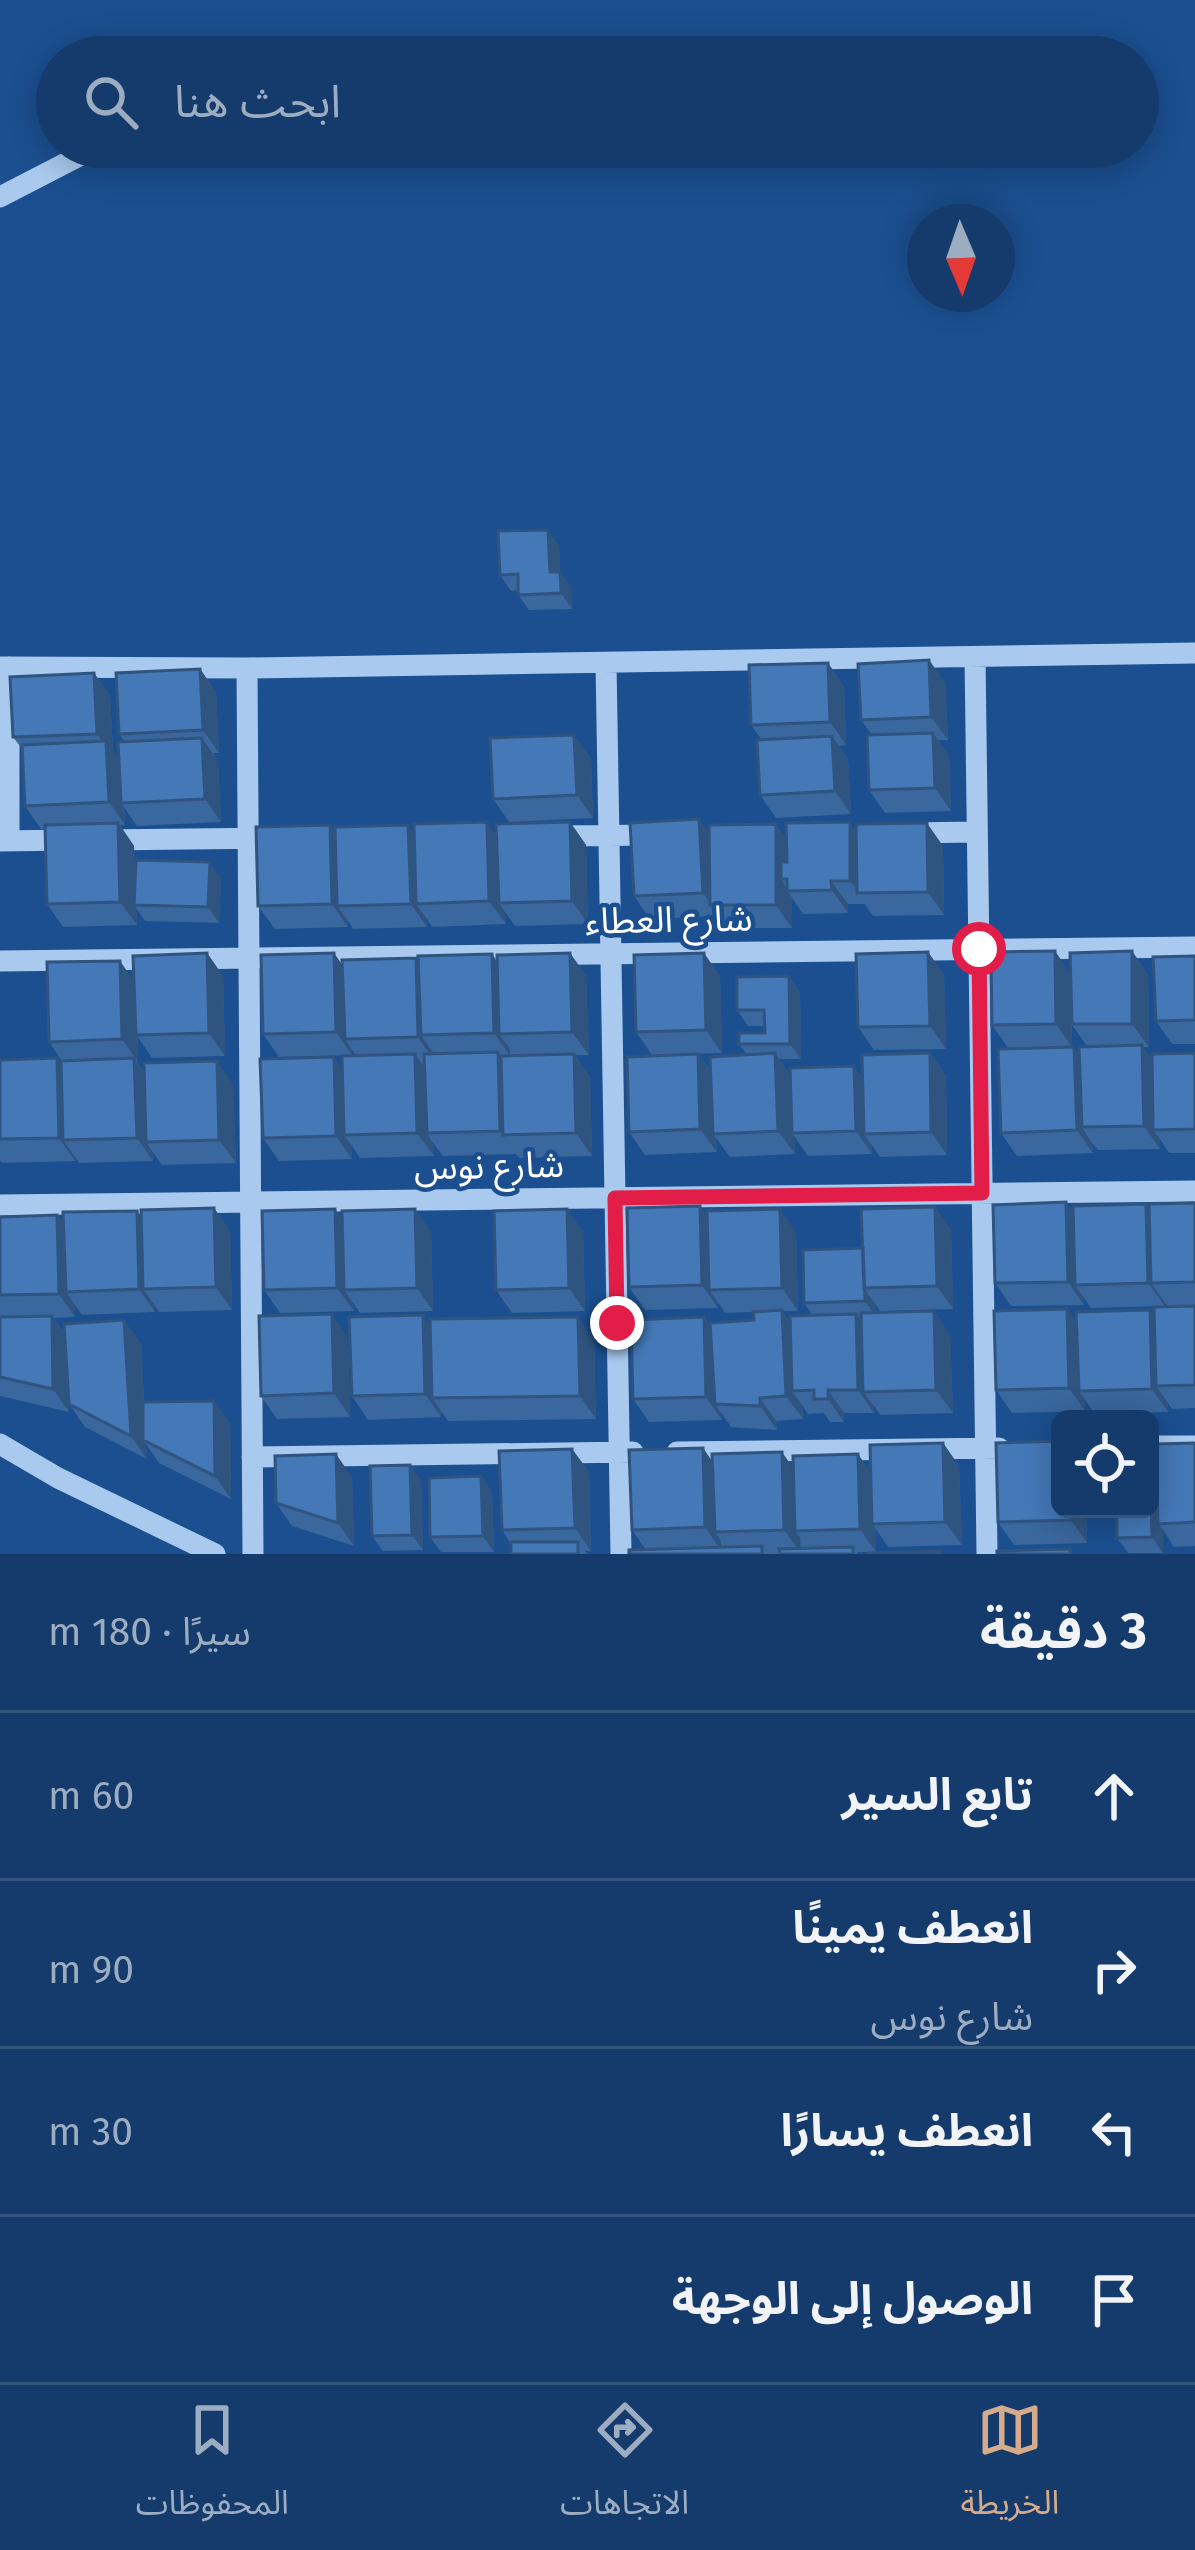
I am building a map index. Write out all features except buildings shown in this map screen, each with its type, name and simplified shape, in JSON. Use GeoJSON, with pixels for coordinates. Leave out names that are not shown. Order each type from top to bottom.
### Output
{"type":"FeatureCollection","features":[{"type":"Feature","properties":{"kind":"street"},"geometry":{"type":"LineString","coordinates":[[0,197],[56,168]]}},
{"type":"Feature","properties":{"kind":"street"},"geometry":{"type":"LineString","coordinates":[[294,838],[5,841],[5,667],[248,668],[1195,653]]}},
{"type":"Feature","properties":{"kind":"street"},"geometry":{"type":"LineString","coordinates":[[975,657],[987,1554]]}},
{"type":"Feature","properties":{"kind":"street"},"geometry":{"type":"LineString","coordinates":[[606,663],[621,1554]]}},
{"type":"Feature","properties":{"kind":"street"},"geometry":{"type":"LineString","coordinates":[[248,668],[253,1554]]}},
{"type":"Feature","properties":{"kind":"street"},"geometry":{"type":"LineString","coordinates":[[882,833],[977,832]]}},
{"type":"Feature","properties":{"kind":"street"},"geometry":{"type":"LineString","coordinates":[[519,836],[674,835]]}},
{"type":"Feature","properties":{"kind":"street","name":"شارع العطاء"},"geometry":{"type":"LineString","coordinates":[[0,961],[1195,946]]}},
{"type":"Feature","properties":{"kind":"street","name":"شارع نوس"},"geometry":{"type":"LineString","coordinates":[[0,1204],[1195,1190]]}},
{"type":"Feature","properties":{"kind":"street"},"geometry":{"type":"LineString","coordinates":[[0,1444],[58,1478],[215,1554]]}},
{"type":"Feature","properties":{"kind":"street"},"geometry":{"type":"LineString","coordinates":[[1159,1446],[1195,1446]]}},
{"type":"Feature","properties":{"kind":"street"},"geometry":{"type":"LineString","coordinates":[[252,1457],[1023,1448]]}},
{"type":"Feature","properties":{"kind":"route"},"geometry":{"type":"LineString","coordinates":[[617,1323],[615,1198],[982,1193],[979,949]]}}]}
